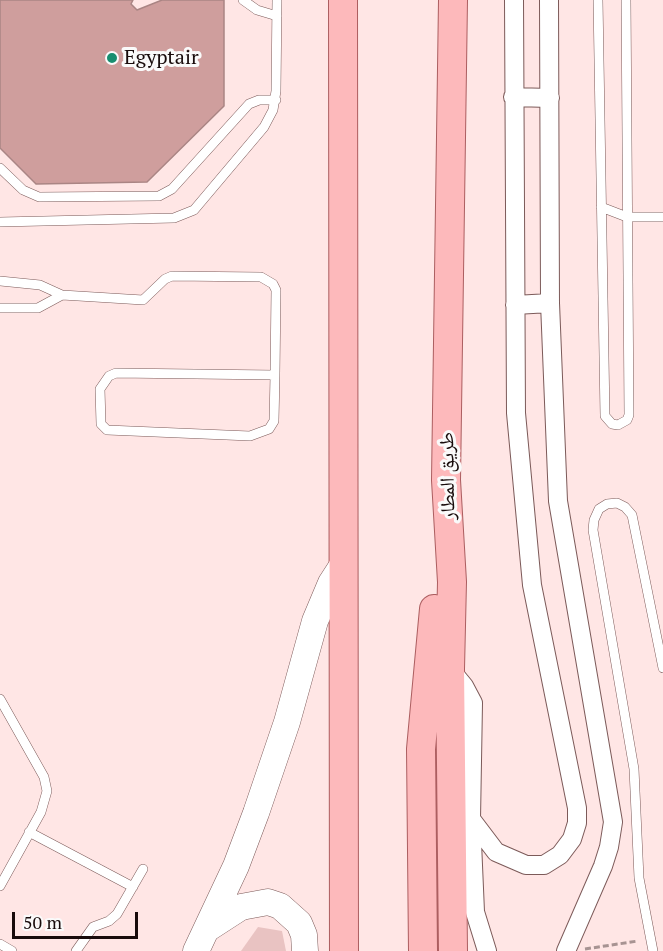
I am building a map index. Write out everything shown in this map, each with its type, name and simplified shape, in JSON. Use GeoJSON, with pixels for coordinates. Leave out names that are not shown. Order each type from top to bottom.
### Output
{"type":"FeatureCollection","features":[{"type":"Feature","properties":{"kind":"main road"},"geometry":{"type":"LineString","coordinates":[[343,0],[344,951]]}},
{"type":"Feature","properties":{"kind":"main road","name":"طريق المطار"},"geometry":{"type":"LineString","coordinates":[[453,0],[446,480],[452,582],[450,669],[453,951]]}},
{"type":"Feature","properties":{"kind":"main road"},"geometry":{"type":"LineString","coordinates":[[423,951],[421,749],[446,480]]}},
{"type":"Feature","properties":{"kind":"main road"},"geometry":{"type":"LineString","coordinates":[[202,940],[236,866],[274,764],[315,621],[331,583],[342,566]]}},
{"type":"Feature","properties":{"kind":"main road"},"geometry":{"type":"LineString","coordinates":[[202,940],[241,907],[268,902],[280,906],[299,923],[304,935],[305,951]]}},
{"type":"Feature","properties":{"kind":"street"},"geometry":{"type":"LineString","coordinates":[[471,819],[496,852],[526,865],[544,865],[560,855],[572,839],[577,823],[577,808],[532,585],[526,543],[516,413],[514,0]]}},
{"type":"Feature","properties":{"kind":"street"},"geometry":{"type":"LineString","coordinates":[[549,0],[550,303],[558,501],[613,822],[603,866],[567,948]]}},
{"type":"Feature","properties":{"kind":"street"},"geometry":{"type":"LineString","coordinates":[[513,97],[549,98]]}},
{"type":"Feature","properties":{"kind":"street"},"geometry":{"type":"LineString","coordinates":[[515,305],[550,303]]}},
{"type":"Feature","properties":{"kind":"street"},"geometry":{"type":"LineString","coordinates":[[450,669],[464,686],[473,703],[471,819],[475,912],[487,951]]}},
{"type":"Feature","properties":{"kind":"lane"},"geometry":{"type":"LineString","coordinates":[[243,0],[257,10],[277,16]]}},
{"type":"Feature","properties":{"kind":"lane"},"geometry":{"type":"LineString","coordinates":[[0,222],[174,218],[188,214],[199,205],[264,127],[276,100],[277,0]]}},
{"type":"Feature","properties":{"kind":"lane"},"geometry":{"type":"LineString","coordinates":[[598,0],[605,416],[612,424],[618,425],[627,420],[629,415],[626,0]]}},
{"type":"Feature","properties":{"kind":"lane"},"geometry":{"type":"LineString","coordinates":[[0,168],[23,190],[39,197],[159,196],[172,189],[249,104],[259,100],[276,100]]}},
{"type":"Feature","properties":{"kind":"lane"},"geometry":{"type":"LineString","coordinates":[[601,207],[627,217],[663,217]]}},
{"type":"Feature","properties":{"kind":"lane"},"geometry":{"type":"LineString","coordinates":[[0,281],[40,285],[62,295],[143,300],[165,279],[172,276],[261,277],[273,284],[276,290],[275,375],[274,421],[268,429],[260,434],[115,433],[107,430],[101,424],[100,389],[109,376],[116,373],[275,375]]}},
{"type":"Feature","properties":{"kind":"lane"},"geometry":{"type":"LineString","coordinates":[[0,308],[38,308],[62,295]]}},
{"type":"Feature","properties":{"kind":"lane"},"geometry":{"type":"LineString","coordinates":[[653,951],[639,878],[634,769],[593,530],[599,509],[607,504],[617,503],[626,507],[632,515],[663,668]]}},
{"type":"Feature","properties":{"kind":"lane"},"geometry":{"type":"LineString","coordinates":[[0,699],[46,784],[44,805],[0,886]]}},
{"type":"Feature","properties":{"kind":"lane"},"geometry":{"type":"LineString","coordinates":[[29,832],[133,887]]}},
{"type":"Feature","properties":{"kind":"lane"},"geometry":{"type":"LineString","coordinates":[[76,951],[93,927],[114,918],[143,869]]}},
{"type":"Feature","properties":{"kind":"lane"},"geometry":{"type":"LineString","coordinates":[[651,940],[663,938]]}},
{"type":"Feature","properties":{"kind":"lane"},"geometry":{"type":"LineString","coordinates":[[0,944],[12,951]]}},
{"type":"Feature","properties":{"kind":"path"},"geometry":{"type":"LineString","coordinates":[[567,948],[585,949],[651,940]]}},
{"type":"Feature","properties":{"kind":"shaded area"},"geometry":{"type":"Polygon","coordinates":[[[258,927],[282,931],[286,951],[241,951],[258,927]]]}},
{"type":"Feature","properties":{"kind":"building","name":"Egyptair"},"geometry":{"type":"Polygon","coordinates":[[[0,0],[133,0],[131,4],[137,10],[162,0],[224,0],[224,106],[147,182],[36,184],[0,148],[0,0]]]}},
{"type":"Feature","properties":{"kind":"place","name":"Egyptair"},"geometry":{"type":"Point","coordinates":[112,58]}}]}
